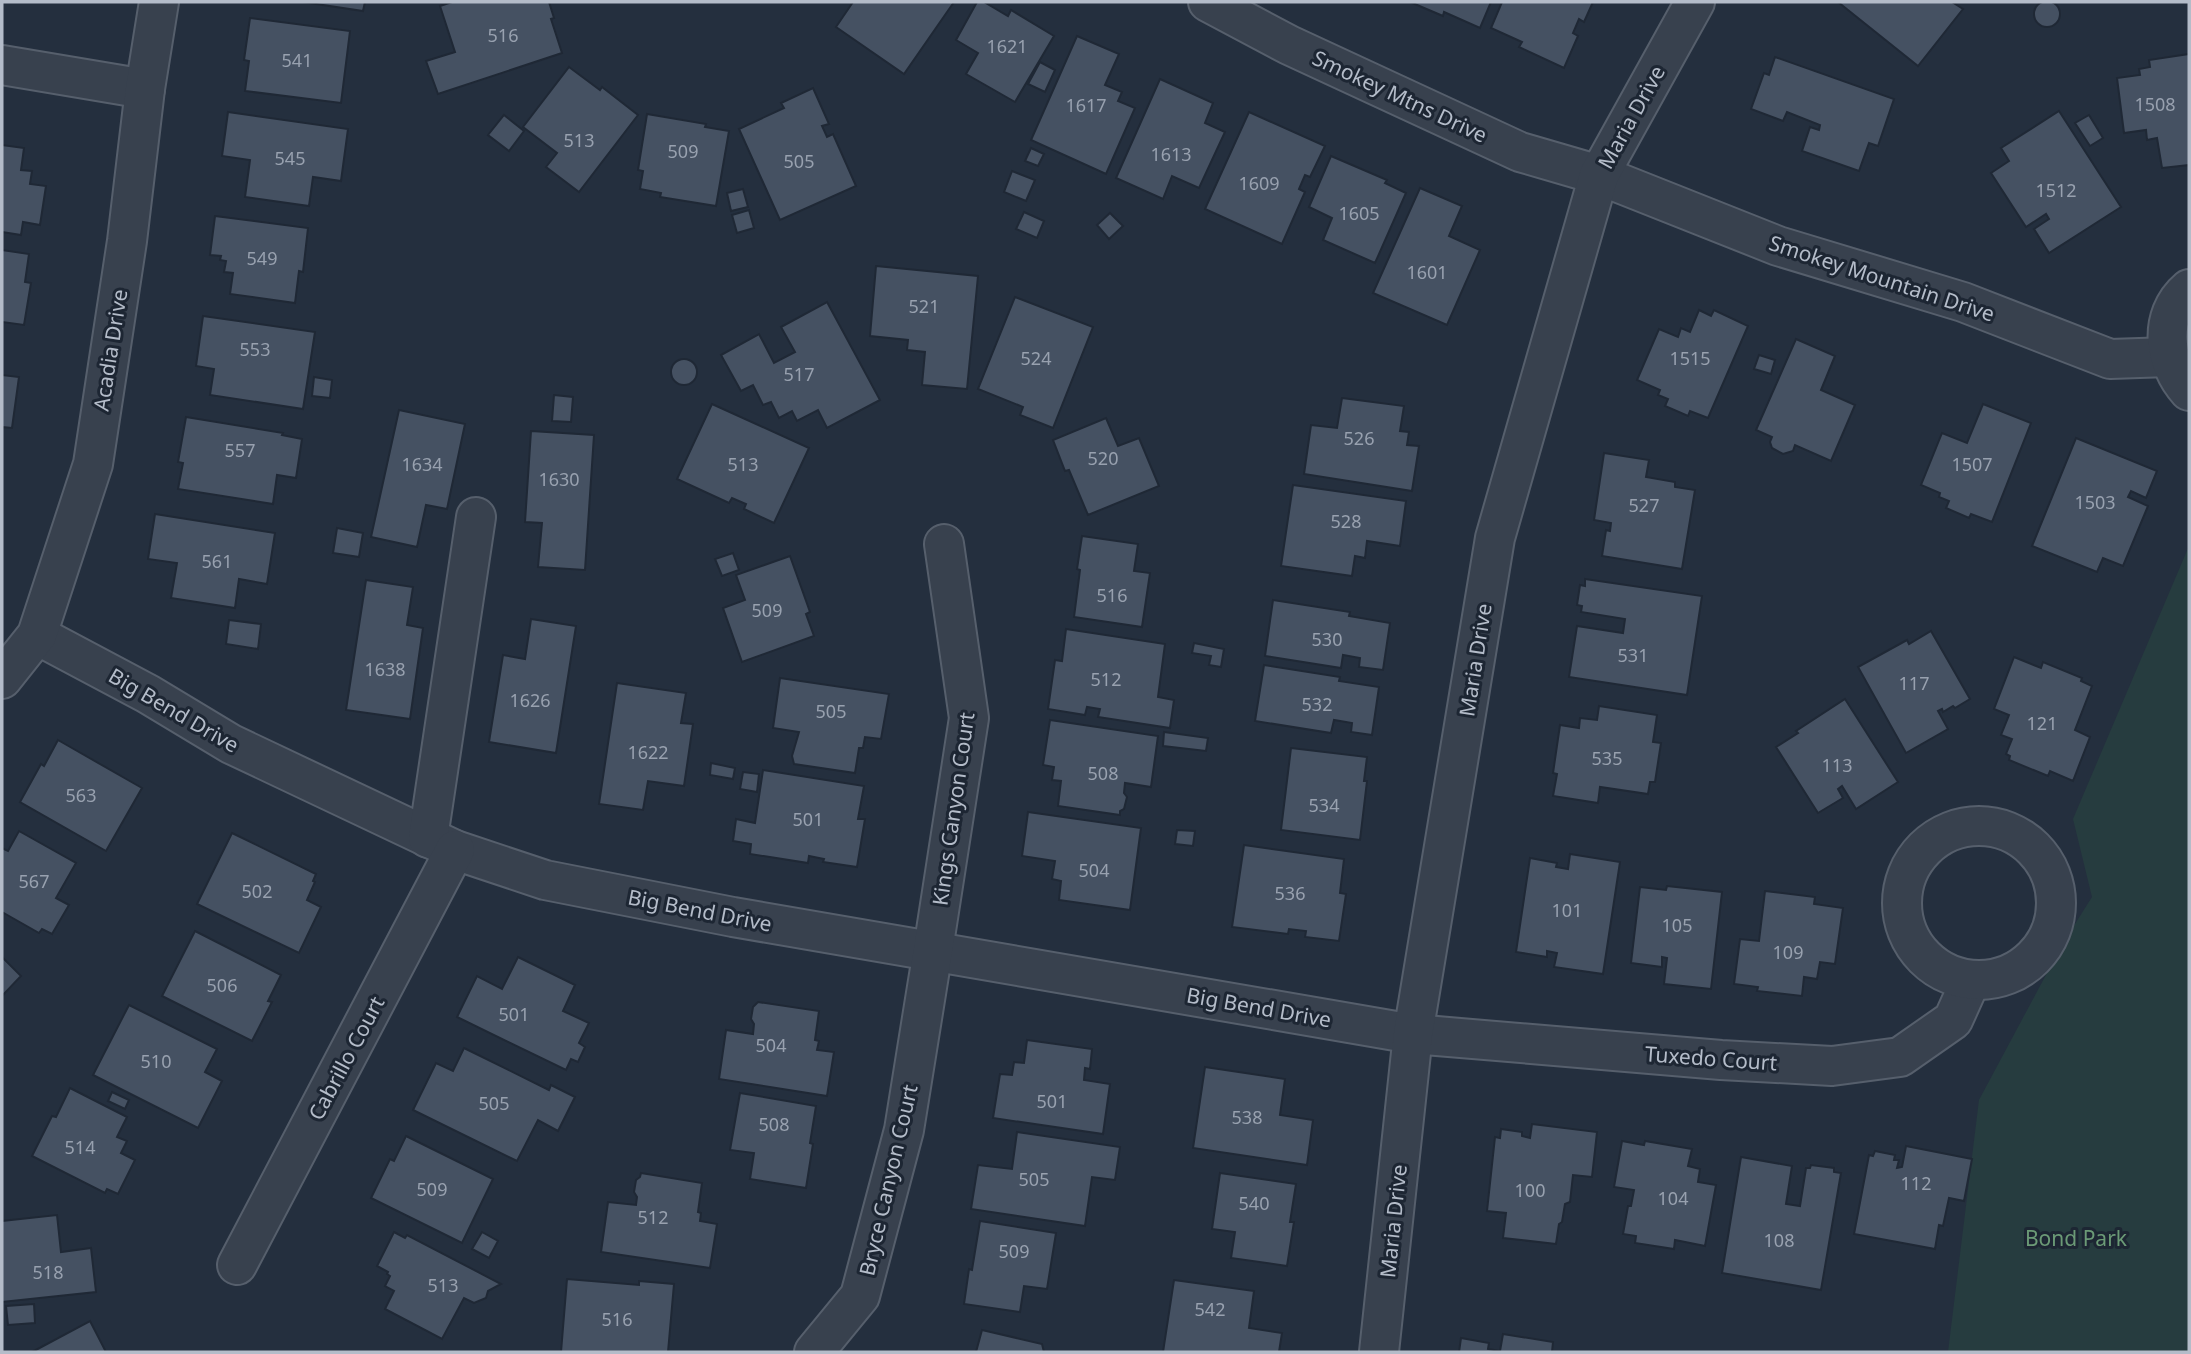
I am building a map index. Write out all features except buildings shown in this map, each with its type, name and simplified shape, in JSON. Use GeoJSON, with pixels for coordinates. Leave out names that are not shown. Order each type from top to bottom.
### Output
{"type":"FeatureCollection","features":[{"type":"Feature","properties":{"kind":"street","name":"Acadia Drive"},"geometry":{"type":"LineString","coordinates":[[2,679],[37,635],[93,464],[127,241],[145,89],[159,2]]}},
{"type":"Feature","properties":{"kind":"street","name":"Smokey Mtns Drive"},"geometry":{"type":"LineString","coordinates":[[1208,2],[1289,45],[1520,152],[1599,175]]}},
{"type":"Feature","properties":{"kind":"street","name":"Maria Drive"},"geometry":{"type":"LineString","coordinates":[[1379,1352],[1413,1034],[1495,538],[1599,175],[1695,2]]}},
{"type":"Feature","properties":{"kind":"street"},"geometry":{"type":"LineString","coordinates":[[2,65],[145,89]]}},
{"type":"Feature","properties":{"kind":"street","name":"Smokey Mountain Drive"},"geometry":{"type":"LineString","coordinates":[[1599,175],[1778,246],[1963,302],[2110,359],[2169,357]]}},
{"type":"Feature","properties":{"kind":"street"},"geometry":{"type":"LineString","coordinates":[[2189,289],[2172,313],[2167,335],[2169,357],[2179,380],[2189,391]]}},
{"type":"Feature","properties":{"kind":"street","name":"Cabrillo Court"},"geometry":{"type":"LineString","coordinates":[[237,1265],[441,844],[475,517]]}},
{"type":"Feature","properties":{"kind":"street","name":"Kings Canyon Court"},"geometry":{"type":"LineString","coordinates":[[933,950],[970,718],[944,544]]}},
{"type":"Feature","properties":{"kind":"street","name":"Big Bend Drive"},"geometry":{"type":"LineString","coordinates":[[37,635],[148,694],[231,744],[441,844],[545,880],[733,917],[1413,1034]]}},
{"type":"Feature","properties":{"kind":"street","name":"Bryce Canyon Court"},"geometry":{"type":"LineString","coordinates":[[814,1352],[860,1296],[904,1130],[933,950]]}},
{"type":"Feature","properties":{"kind":"street","name":"Tuxedo Court"},"geometry":{"type":"LineString","coordinates":[[1413,1034],[1721,1060],[1832,1066],[1900,1057],[1953,1020],[1971,980]]}},
{"type":"Feature","properties":{"kind":"green space","name":"Bond Park"},"geometry":{"type":"Polygon","coordinates":[[[2189,546],[2189,1352],[1948,1352],[1979,1100],[2063,943],[2092,897],[2073,819],[2189,546]]]}}]}
